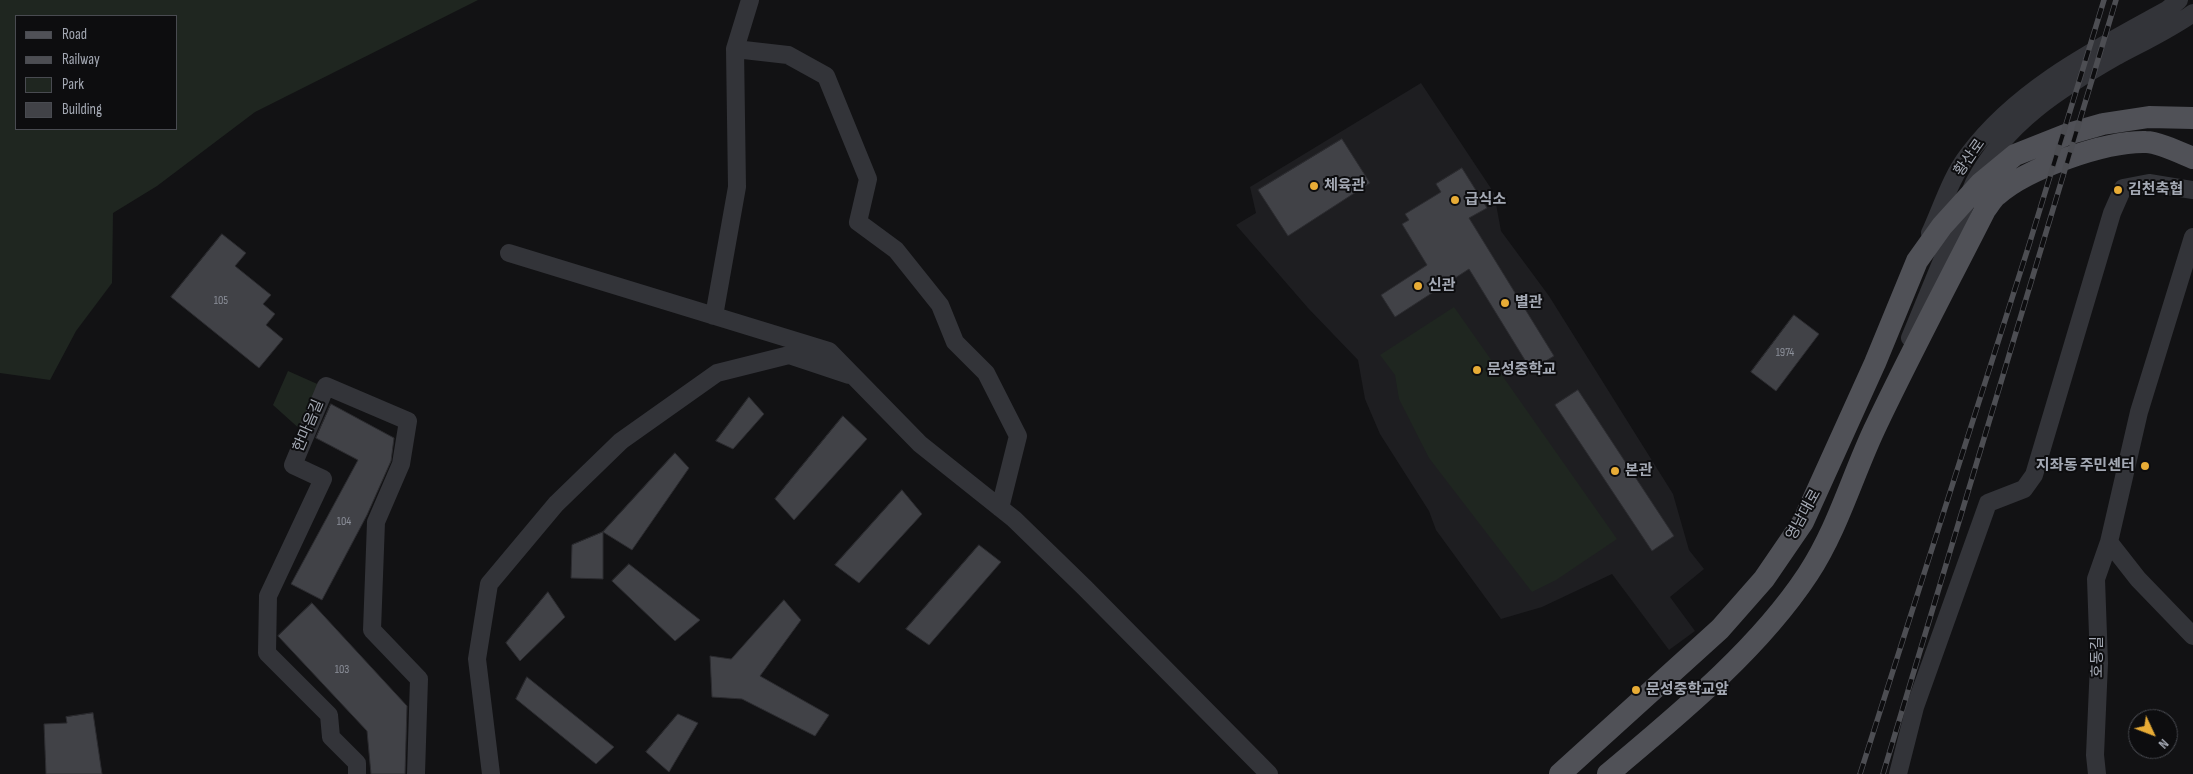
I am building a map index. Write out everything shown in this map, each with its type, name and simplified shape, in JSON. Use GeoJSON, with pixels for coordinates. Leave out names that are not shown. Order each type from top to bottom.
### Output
{"type":"FeatureCollection","features":[{"type":"Feature","properties":{"kind":"main road","name":"영남대로"},"geometry":{"type":"LineString","coordinates":[[1560,774],[1720,629],[1764,579],[1803,522],[1875,363],[1917,261],[1942,226],[1967,199],[1995,170],[2015,155],[2068,134],[2103,124],[2149,117],[2193,118]]}},
{"type":"Feature","properties":{"kind":"main road","name":"영남대로"},"geometry":{"type":"LineString","coordinates":[[1608,774],[1680,714],[1740,656],[1787,604],[1809,573],[1826,543],[1874,431],[1985,210],[1996,195],[2047,166],[2084,152],[2148,142],[2193,158]]}},
{"type":"Feature","properties":{"kind":"street"},"geometry":{"type":"LineString","coordinates":[[714,316],[737,187],[735,49],[750,0]]}},
{"type":"Feature","properties":{"kind":"street"},"geometry":{"type":"LineString","coordinates":[[2055,85],[2173,5]]}},
{"type":"Feature","properties":{"kind":"street"},"geometry":{"type":"LineString","coordinates":[[2055,85],[2116,57],[2186,18]]}},
{"type":"Feature","properties":{"kind":"street"},"geometry":{"type":"LineString","coordinates":[[735,49],[788,55],[826,76],[868,179],[858,222],[896,250],[940,305],[955,342],[986,373],[1018,436],[1000,508]]}},
{"type":"Feature","properties":{"kind":"street","name":"황산로"},"geometry":{"type":"LineString","coordinates":[[1967,199],[1984,164],[2004,138],[2055,85]]}},
{"type":"Feature","properties":{"kind":"street","name":"황산로"},"geometry":{"type":"LineString","coordinates":[[1917,261],[1957,174],[1968,155],[1995,124],[2018,102],[2055,85]]}},
{"type":"Feature","properties":{"kind":"street"},"geometry":{"type":"LineString","coordinates":[[1898,774],[1915,707],[1988,503],[2024,489],[2034,475],[2112,213],[2123,188],[2149,183],[2193,190]]}},
{"type":"Feature","properties":{"kind":"street","name":"영남대로"},"geometry":{"type":"LineString","coordinates":[[1874,431],[1926,296],[1967,199]]}},
{"type":"Feature","properties":{"kind":"street","name":"호동길"},"geometry":{"type":"LineString","coordinates":[[2097,774],[2095,755],[2099,663],[2096,580],[2109,542],[2139,412],[2193,237]]}},
{"type":"Feature","properties":{"kind":"street"},"geometry":{"type":"LineString","coordinates":[[509,253],[829,351],[920,444],[1000,508],[1085,588],[1269,774]]}},
{"type":"Feature","properties":{"kind":"street"},"geometry":{"type":"LineString","coordinates":[[491,774],[478,659],[489,584],[556,504],[622,441],[717,372],[789,355],[853,376]]}},
{"type":"Feature","properties":{"kind":"street","name":"한마음길"},"geometry":{"type":"LineString","coordinates":[[357,774],[357,763],[331,737],[329,715],[267,653],[268,596],[323,479],[292,465],[326,386],[408,421],[401,464],[376,522],[372,630],[419,679],[416,774]]}},
{"type":"Feature","properties":{"kind":"street"},"geometry":{"type":"LineString","coordinates":[[2109,542],[2138,579],[2193,636]]}},
{"type":"Feature","properties":{"kind":"shaded area","name":"문성중학교"},"geometry":{"type":"Polygon","coordinates":[[[1421,83],[1494,193],[1501,231],[1549,296],[1673,494],[1689,550],[1704,569],[1670,597],[1695,631],[1669,650],[1612,574],[1542,607],[1501,619],[1436,530],[1429,511],[1380,434],[1365,399],[1358,360],[1308,308],[1236,225],[1256,213],[1250,187],[1421,83]]]}},
{"type":"Feature","properties":{"kind":"green space"},"geometry":{"type":"Polygon","coordinates":[[[0,0],[478,0],[255,112],[157,186],[113,213],[112,283],[76,331],[50,380],[0,373],[0,0]]]}},
{"type":"Feature","properties":{"kind":"green space"},"geometry":{"type":"Polygon","coordinates":[[[1454,307],[1617,539],[1556,580],[1532,592],[1429,458],[1399,399],[1395,375],[1380,355],[1454,307]]]}},
{"type":"Feature","properties":{"kind":"green space"},"geometry":{"type":"Polygon","coordinates":[[[288,371],[324,387],[302,431],[273,405],[288,371]]]}},
{"type":"Feature","properties":{"kind":"building","name":"체육관"},"geometry":{"type":"Polygon","coordinates":[[[1342,139],[1370,183],[1288,236],[1258,190],[1342,139]]]}},
{"type":"Feature","properties":{"kind":"building"},"geometry":{"type":"Polygon","coordinates":[[[1462,168],[1487,208],[1469,218],[1554,356],[1531,370],[1469,269],[1395,317],[1381,295],[1427,265],[1402,224],[1409,220],[1405,214],[1441,192],[1436,184],[1462,168]]]}},
{"type":"Feature","properties":{"kind":"building"},"geometry":{"type":"Polygon","coordinates":[[[222,234],[246,253],[235,266],[271,295],[263,304],[275,314],[266,325],[283,339],[259,368],[171,297],[222,234]]]}},
{"type":"Feature","properties":{"kind":"building"},"geometry":{"type":"Polygon","coordinates":[[[1794,315],[1819,334],[1776,391],[1751,372],[1794,315]]]}},
{"type":"Feature","properties":{"kind":"building","name":"본관"},"geometry":{"type":"Polygon","coordinates":[[[1578,390],[1674,536],[1652,551],[1555,405],[1578,390]]]}},
{"type":"Feature","properties":{"kind":"building"},"geometry":{"type":"Polygon","coordinates":[[[749,397],[764,414],[733,449],[716,441],[749,397]]]}},
{"type":"Feature","properties":{"kind":"building"},"geometry":{"type":"Polygon","coordinates":[[[331,404],[394,438],[391,461],[367,515],[322,600],[291,584],[358,460],[316,438],[331,404]]]}},
{"type":"Feature","properties":{"kind":"building"},"geometry":{"type":"Polygon","coordinates":[[[843,416],[867,439],[794,520],[775,499],[843,416]]]}},
{"type":"Feature","properties":{"kind":"building"},"geometry":{"type":"Polygon","coordinates":[[[675,453],[689,468],[632,550],[603,532],[675,453]]]}},
{"type":"Feature","properties":{"kind":"building"},"geometry":{"type":"Polygon","coordinates":[[[902,490],[922,514],[859,583],[835,565],[902,490]]]}},
{"type":"Feature","properties":{"kind":"building"},"geometry":{"type":"Polygon","coordinates":[[[603,532],[603,579],[571,578],[572,545],[603,532]]]}},
{"type":"Feature","properties":{"kind":"building"},"geometry":{"type":"Polygon","coordinates":[[[979,545],[1001,562],[929,645],[906,629],[979,545]]]}},
{"type":"Feature","properties":{"kind":"building"},"geometry":{"type":"Polygon","coordinates":[[[629,564],[700,620],[675,641],[612,581],[629,564]]]}},
{"type":"Feature","properties":{"kind":"building"},"geometry":{"type":"Polygon","coordinates":[[[548,592],[565,617],[520,661],[506,643],[548,592]]]}},
{"type":"Feature","properties":{"kind":"building"},"geometry":{"type":"Polygon","coordinates":[[[784,600],[801,620],[760,676],[829,715],[815,736],[742,699],[712,697],[710,656],[731,659],[784,600]]]}},
{"type":"Feature","properties":{"kind":"building"},"geometry":{"type":"Polygon","coordinates":[[[312,603],[407,706],[405,774],[371,774],[367,731],[278,636],[312,603]]]}},
{"type":"Feature","properties":{"kind":"building"},"geometry":{"type":"Polygon","coordinates":[[[527,677],[614,747],[596,764],[516,699],[527,677]]]}},
{"type":"Feature","properties":{"kind":"building"},"geometry":{"type":"Polygon","coordinates":[[[93,713],[102,774],[46,774],[44,724],[67,723],[66,717],[93,713]]]}},
{"type":"Feature","properties":{"kind":"building"},"geometry":{"type":"Polygon","coordinates":[[[678,714],[698,723],[669,772],[646,752],[678,714]]]}},
{"type":"Feature","properties":{"kind":"railway"},"geometry":{"type":"LineString","coordinates":[[1860,774],[2029,245],[2104,0]]}},
{"type":"Feature","properties":{"kind":"railway"},"geometry":{"type":"LineString","coordinates":[[1883,774],[2116,0]]}},
{"type":"Feature","properties":{"kind":"place","name":"체육관"},"geometry":{"type":"Point","coordinates":[1314,186]}},
{"type":"Feature","properties":{"kind":"place","name":"김천축협"},"geometry":{"type":"Point","coordinates":[2118,190]}},
{"type":"Feature","properties":{"kind":"place","name":"급식소"},"geometry":{"type":"Point","coordinates":[1455,200]}},
{"type":"Feature","properties":{"kind":"place","name":"신관"},"geometry":{"type":"Point","coordinates":[1418,286]}},
{"type":"Feature","properties":{"kind":"place","name":"별관"},"geometry":{"type":"Point","coordinates":[1505,303]}},
{"type":"Feature","properties":{"kind":"place","name":"문성중학교"},"geometry":{"type":"Point","coordinates":[1477,370]}},
{"type":"Feature","properties":{"kind":"place","name":"지좌동 주민센터"},"geometry":{"type":"Point","coordinates":[2145,466]}},
{"type":"Feature","properties":{"kind":"place","name":"본관"},"geometry":{"type":"Point","coordinates":[1615,471]}},
{"type":"Feature","properties":{"kind":"place","name":"문성중학교앞"},"geometry":{"type":"Point","coordinates":[1636,690]}}]}
